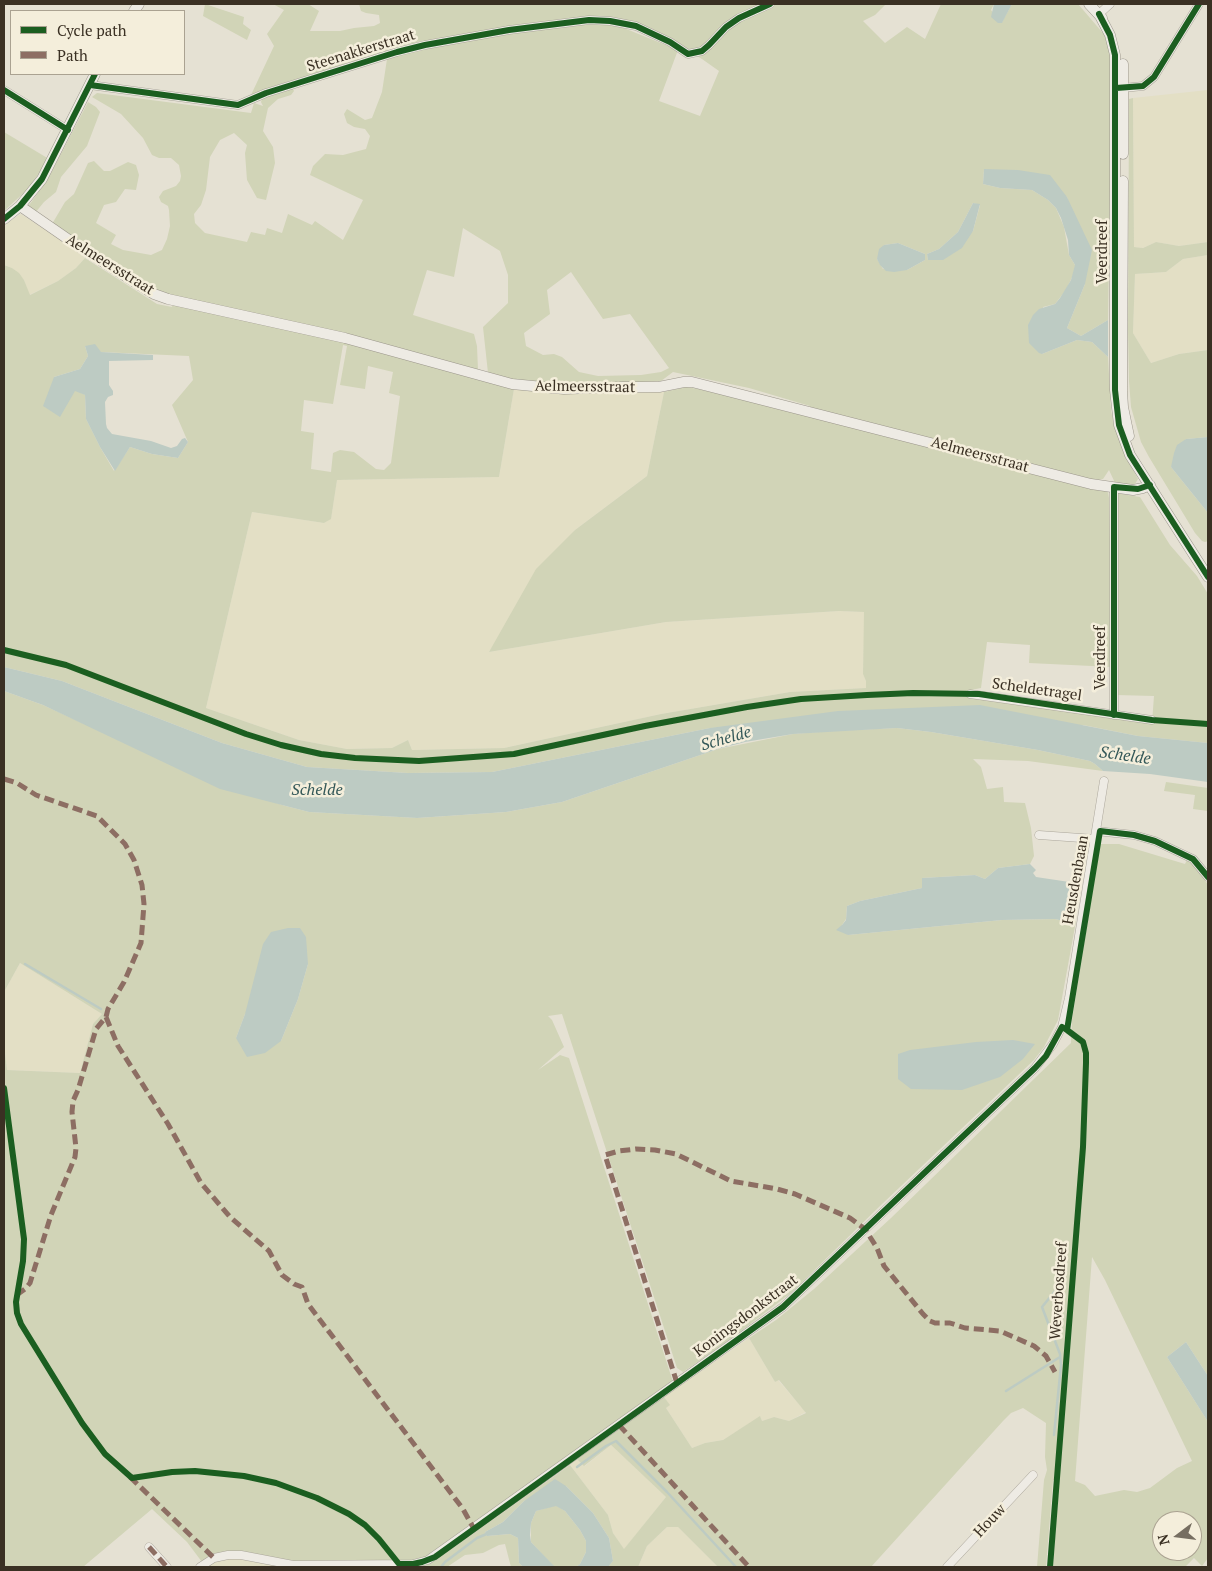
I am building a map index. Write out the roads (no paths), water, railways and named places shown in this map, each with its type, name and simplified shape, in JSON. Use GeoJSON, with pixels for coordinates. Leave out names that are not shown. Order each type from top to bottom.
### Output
{"type":"FeatureCollection","features":[{"type":"Feature","properties":{"kind":"street","name":"Steenakkerstraat"},"geometry":{"type":"LineString","coordinates":[[90,85],[238,104],[276,90],[416,47],[510,30],[588,20],[610,21],[636,26],[664,38],[688,54],[702,51],[726,27],[770,4]]}},
{"type":"Feature","properties":{"kind":"street","name":"Veerdreef"},"geometry":{"type":"LineString","coordinates":[[1089,4],[1099,14],[1114,45],[1120,88],[1119,260],[1123,407],[1130,440],[1141,471],[1208,577]]}},
{"type":"Feature","properties":{"kind":"street"},"geometry":{"type":"LineString","coordinates":[[1099,14],[1110,4]]}},
{"type":"Feature","properties":{"kind":"street"},"geometry":{"type":"LineString","coordinates":[[1120,88],[1142,86],[1154,77],[1199,4]]}},
{"type":"Feature","properties":{"kind":"street"},"geometry":{"type":"LineString","coordinates":[[4,219],[20,206],[42,180],[95,75]]}},
{"type":"Feature","properties":{"kind":"street"},"geometry":{"type":"LineString","coordinates":[[4,90],[68,130]]}},
{"type":"Feature","properties":{"kind":"street","name":"Aelmeersstraat"},"geometry":{"type":"LineString","coordinates":[[20,206],[75,244],[154,294],[168,299],[345,338],[512,384],[564,389],[659,388],[684,382],[702,384],[1082,482],[1114,488]]}},
{"type":"Feature","properties":{"kind":"street"},"geometry":{"type":"LineString","coordinates":[[1114,488],[1138,489],[1150,485]]}},
{"type":"Feature","properties":{"kind":"street","name":"Veerdreef"},"geometry":{"type":"LineString","coordinates":[[1114,488],[1114,715]]}},
{"type":"Feature","properties":{"kind":"street","name":"Scheldetragel"},"geometry":{"type":"LineString","coordinates":[[974,694],[1152,720]]}},
{"type":"Feature","properties":{"kind":"street","name":"Heusdenbaan"},"geometry":{"type":"LineString","coordinates":[[1069,998],[1104,781]]}},
{"type":"Feature","properties":{"kind":"street","name":"Heusdenbaan"},"geometry":{"type":"LineString","coordinates":[[1039,835],[1134,835],[1155,841],[1193,859],[1208,877]]}},
{"type":"Feature","properties":{"kind":"street","name":"Koningsdonkstraat"},"geometry":{"type":"LineString","coordinates":[[200,1567],[214,1558],[228,1555],[241,1555],[279,1563],[308,1565],[413,1564],[435,1557],[783,1307],[1035,1068],[1046,1056],[1062,1027],[1069,998]]}},
{"type":"Feature","properties":{"kind":"street","name":"Houw"},"geometry":{"type":"LineString","coordinates":[[947,1567],[1033,1475]]}},
{"type":"Feature","properties":{"kind":"street"},"geometry":{"type":"LineString","coordinates":[[149,1546],[167,1567]]}},
{"type":"Feature","properties":{"kind":"water"},"geometry":{"type":"Polygon","coordinates":[[[994,4],[1012,4],[1002,23],[998,23],[991,17],[994,4]]]}},
{"type":"Feature","properties":{"kind":"water"},"geometry":{"type":"Polygon","coordinates":[[[984,169],[1018,170],[1050,175],[1067,197],[1092,250],[1085,284],[1067,328],[1081,336],[1108,320],[1108,357],[1092,342],[1077,340],[1042,354],[1029,343],[1028,325],[1033,315],[1039,309],[1055,304],[1071,280],[1075,265],[1069,255],[1068,240],[1056,208],[1048,200],[1032,190],[1000,188],[983,184],[984,169]]]}},
{"type":"Feature","properties":{"kind":"water"},"geometry":{"type":"Polygon","coordinates":[[[973,203],[980,204],[973,231],[962,248],[943,260],[928,260],[927,254],[939,249],[958,232],[973,203]]]}},
{"type":"Feature","properties":{"kind":"water"},"geometry":{"type":"Polygon","coordinates":[[[898,243],[925,254],[925,260],[907,270],[886,271],[877,259],[879,249],[884,245],[898,243]]]}},
{"type":"Feature","properties":{"kind":"water"},"geometry":{"type":"Polygon","coordinates":[[[95,344],[101,352],[153,355],[153,360],[109,361],[109,385],[113,395],[108,397],[105,402],[106,424],[112,434],[151,441],[171,448],[177,446],[185,438],[188,442],[178,458],[152,454],[130,447],[115,471],[86,419],[85,395],[75,391],[60,417],[43,406],[54,377],[80,369],[88,356],[85,346],[95,344]]]}},
{"type":"Feature","properties":{"kind":"water"},"geometry":{"type":"Polygon","coordinates":[[[1208,437],[1208,513],[1171,467],[1177,445],[1186,439],[1208,437]]]}},
{"type":"Feature","properties":{"kind":"water","name":"Schelde"},"geometry":{"type":"Polygon","coordinates":[[[4,667],[62,681],[222,743],[307,767],[408,773],[492,772],[710,728],[838,711],[980,705],[1138,736],[1208,743],[1208,782],[1150,774],[1103,771],[1090,761],[1038,750],[897,728],[793,734],[745,742],[718,749],[562,802],[506,812],[417,818],[309,812],[220,789],[43,705],[4,691],[4,667]]]}},
{"type":"Feature","properties":{"kind":"water"},"geometry":{"type":"Polygon","coordinates":[[[1030,864],[1036,870],[1033,873],[1036,877],[1076,883],[1068,922],[1055,919],[1002,920],[848,935],[836,930],[846,920],[847,906],[860,901],[922,888],[922,878],[975,875],[985,879],[998,868],[1030,864]]]}},
{"type":"Feature","properties":{"kind":"water"},"geometry":{"type":"Polygon","coordinates":[[[288,928],[300,928],[306,937],[308,964],[298,999],[281,1041],[265,1053],[247,1057],[236,1038],[245,1014],[263,944],[271,932],[288,928]]]}},
{"type":"Feature","properties":{"kind":"water"},"geometry":{"type":"Polygon","coordinates":[[[1013,1040],[1035,1044],[1023,1059],[1000,1077],[962,1090],[911,1089],[898,1079],[898,1054],[910,1050],[976,1042],[1013,1040]]]}},
{"type":"Feature","properties":{"kind":"water"},"geometry":{"type":"Polygon","coordinates":[[[1186,1342],[1208,1376],[1208,1422],[1167,1357],[1186,1342]]]}},
{"type":"Feature","properties":{"kind":"water"},"geometry":{"type":"Polygon","coordinates":[[[555,1479],[566,1486],[593,1513],[609,1538],[613,1561],[608,1567],[576,1567],[580,1564],[586,1552],[586,1541],[565,1511],[556,1506],[536,1511],[531,1523],[530,1535],[531,1542],[555,1567],[523,1567],[519,1563],[518,1538],[510,1534],[487,1536],[485,1532],[503,1522],[524,1501],[555,1479]]]}},
{"type":"Feature","properties":{"kind":"waterway"},"geometry":{"type":"LineString","coordinates":[[25,964],[101,1009]]}},
{"type":"Feature","properties":{"kind":"waterway"},"geometry":{"type":"LineString","coordinates":[[1054,1435],[1061,1365],[1060,1354],[1042,1307],[1065,1279]]}},
{"type":"Feature","properties":{"kind":"waterway"},"geometry":{"type":"LineString","coordinates":[[1006,1391],[1060,1357]]}},
{"type":"Feature","properties":{"kind":"waterway"},"geometry":{"type":"LineString","coordinates":[[577,1467],[616,1441],[667,1492],[736,1567]]}},
{"type":"Feature","properties":{"kind":"waterway"},"geometry":{"type":"LineString","coordinates":[[441,1567],[477,1538],[489,1533]]}}]}
